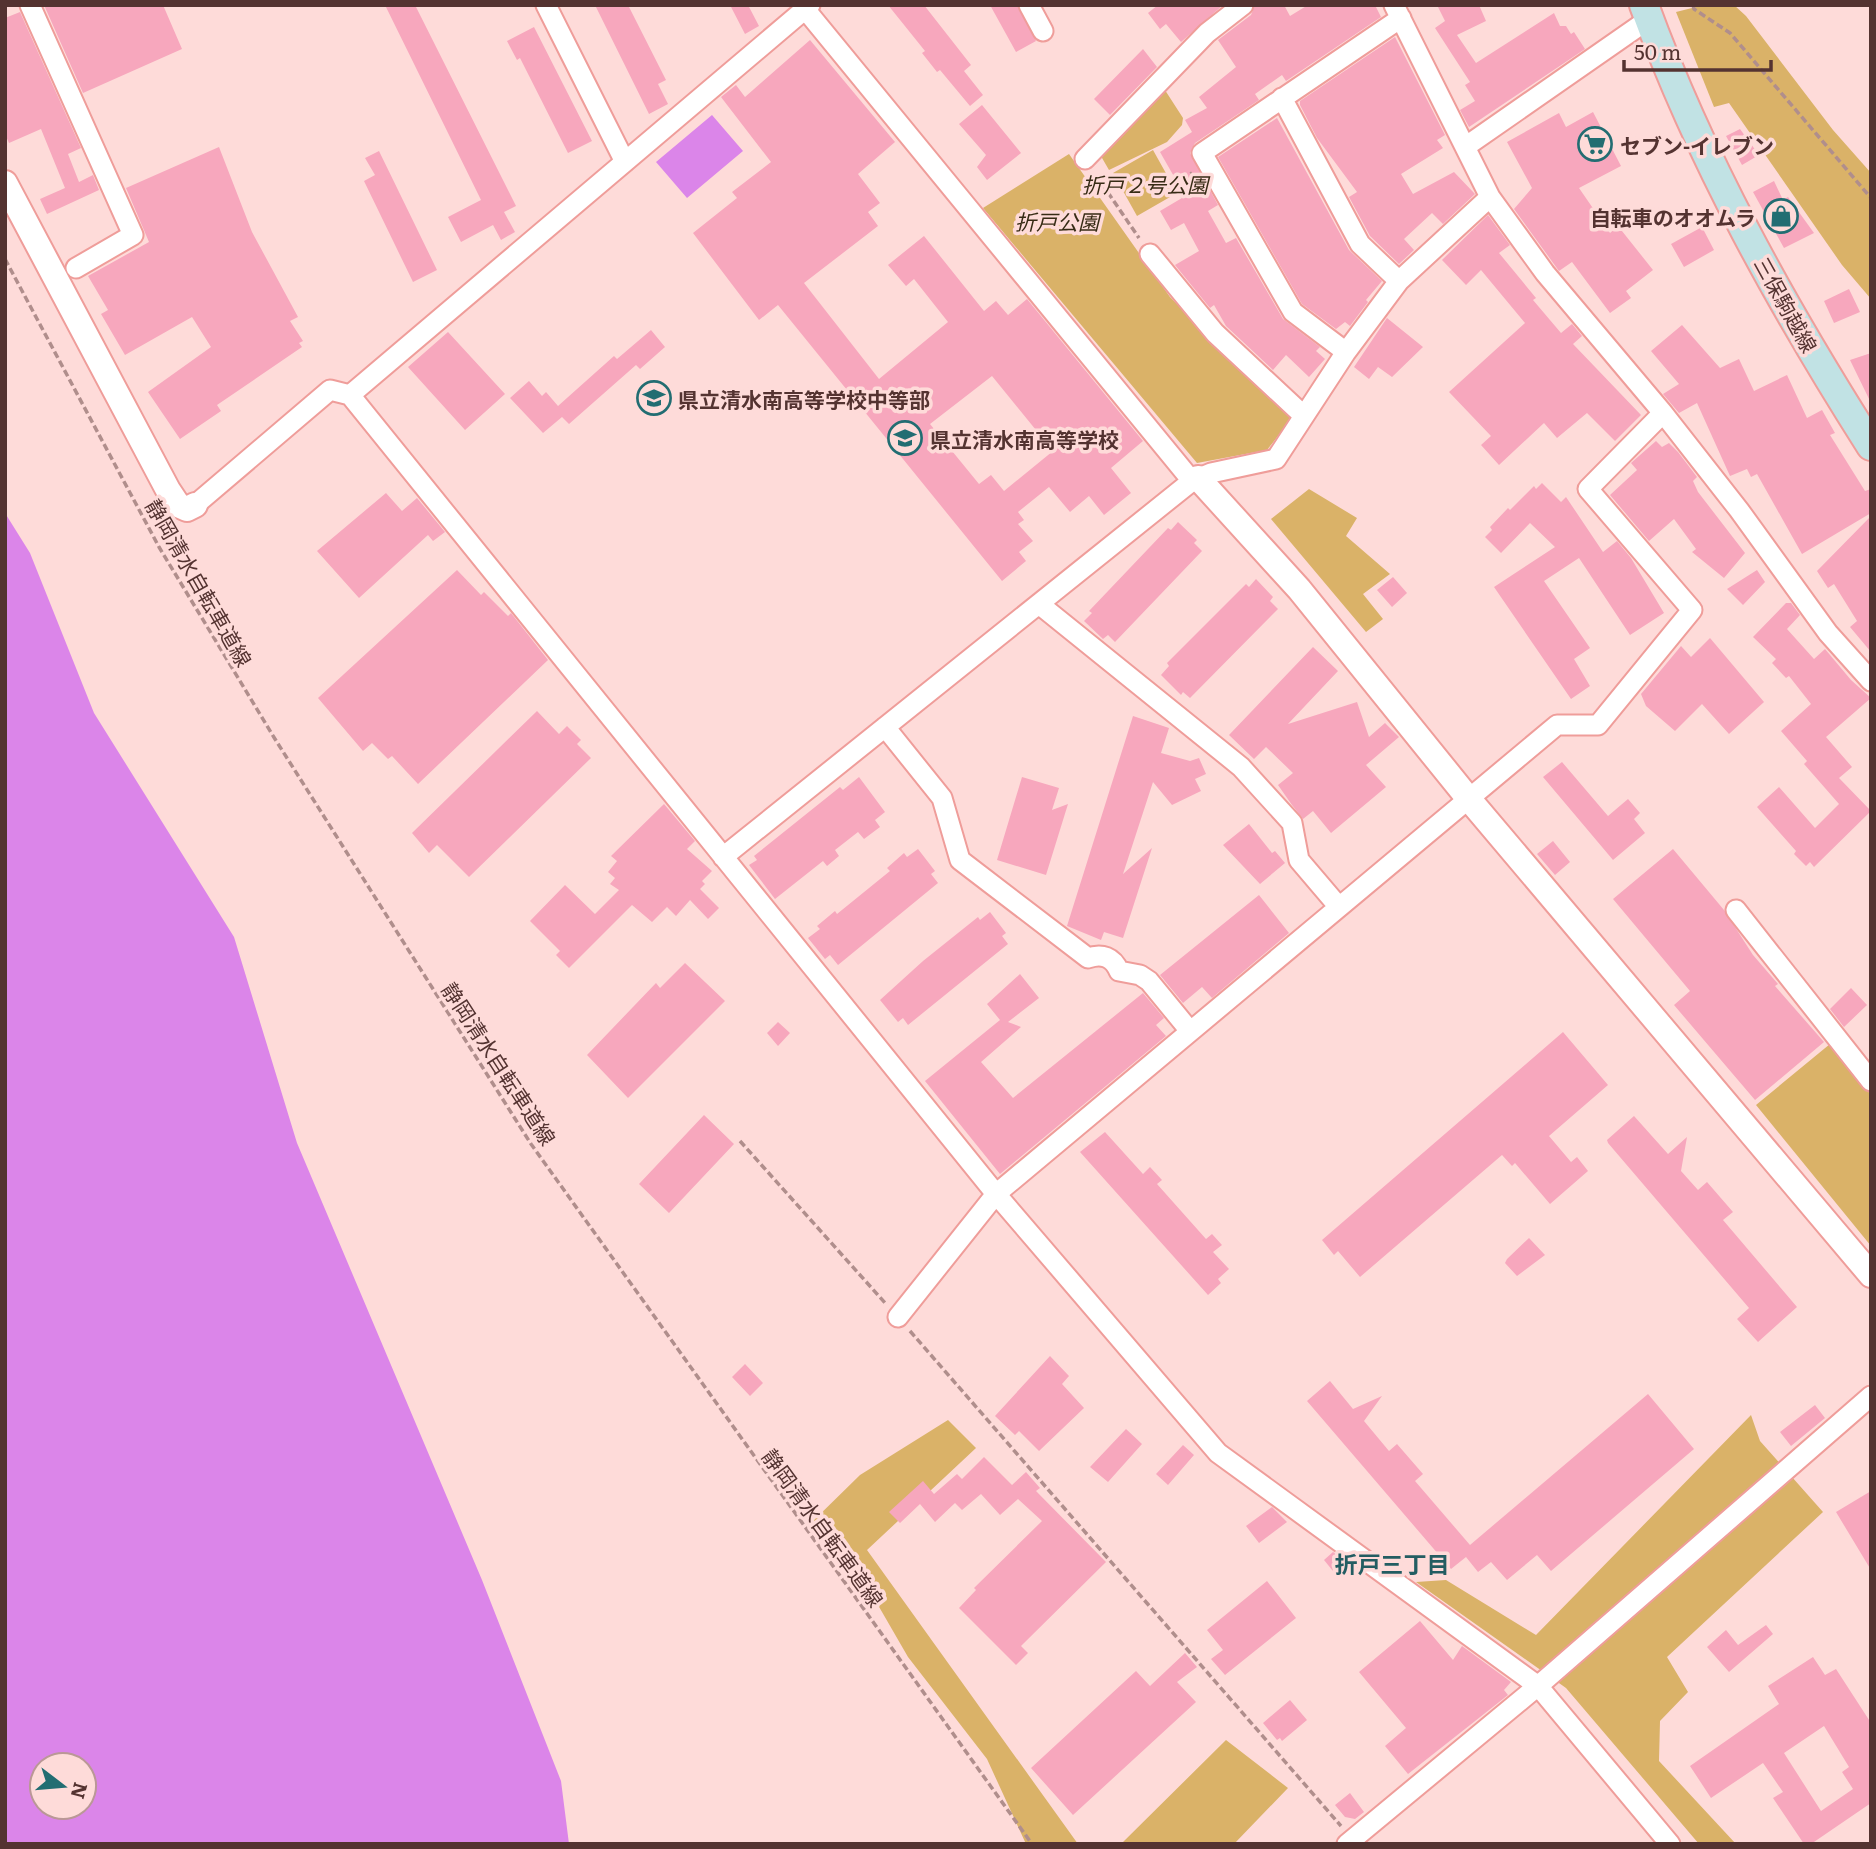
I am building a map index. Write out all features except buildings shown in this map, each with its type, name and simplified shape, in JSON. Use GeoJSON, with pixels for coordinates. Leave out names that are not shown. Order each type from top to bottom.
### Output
{"type":"FeatureCollection","features":[{"type":"Feature","properties":{"kind":"main road","name":"三保駒越線"},"geometry":{"type":"LineString","coordinates":[[1647,12],[1681,101],[1717,180],[1840,398],[1871,446]]}},
{"type":"Feature","properties":{"kind":"street"},"geometry":{"type":"LineString","coordinates":[[30,5],[133,235],[76,268]]}},
{"type":"Feature","properties":{"kind":"street"},"geometry":{"type":"LineString","coordinates":[[546,5],[625,162]]}},
{"type":"Feature","properties":{"kind":"street"},"geometry":{"type":"LineString","coordinates":[[1029,5],[1043,31]]}},
{"type":"Feature","properties":{"kind":"street"},"geometry":{"type":"LineString","coordinates":[[1085,159],[1207,33],[1243,5]]}},
{"type":"Feature","properties":{"kind":"street"},"geometry":{"type":"LineString","coordinates":[[350,395],[807,7],[1195,480],[1299,589],[1468,798],[1871,1275]]}},
{"type":"Feature","properties":{"kind":"street"},"geometry":{"type":"LineString","coordinates":[[1346,352],[1293,312],[1202,153],[1398,12],[1490,197],[1545,273],[1662,413],[1739,510],[1828,632],[1871,681]]}},
{"type":"Feature","properties":{"kind":"street"},"geometry":{"type":"LineString","coordinates":[[1465,147],[1647,12]]}},
{"type":"Feature","properties":{"kind":"street"},"geometry":{"type":"LineString","coordinates":[[1282,98],[1360,244],[1399,281]]}},
{"type":"Feature","properties":{"kind":"street"},"geometry":{"type":"LineString","coordinates":[[5,183],[178,506],[187,509],[195,505],[330,390],[350,395],[996,1194],[1218,1453],[1538,1686],[1670,1844]]}},
{"type":"Feature","properties":{"kind":"street"},"geometry":{"type":"LineString","coordinates":[[723,857],[1195,480],[1276,459],[1346,352],[1399,281],[1490,197]]}},
{"type":"Feature","properties":{"kind":"street"},"geometry":{"type":"LineString","coordinates":[[1150,254],[1215,333],[1304,416]]}},
{"type":"Feature","properties":{"kind":"street"},"geometry":{"type":"LineString","coordinates":[[898,1317],[996,1194],[1556,725],[1598,725],[1692,610],[1588,489],[1662,413]]}},
{"type":"Feature","properties":{"kind":"street"},"geometry":{"type":"LineString","coordinates":[[1039,604],[1241,766],[1266,791],[1292,823],[1299,860],[1339,907]]}},
{"type":"Feature","properties":{"kind":"street"},"geometry":{"type":"LineString","coordinates":[[885,727],[942,798],[960,860],[1088,958],[1097,955],[1107,957],[1119,971],[1140,975],[1149,981],[1190,1031]]}},
{"type":"Feature","properties":{"kind":"street"},"geometry":{"type":"LineString","coordinates":[[1736,910],[1871,1081]]}},
{"type":"Feature","properties":{"kind":"street"},"geometry":{"type":"LineString","coordinates":[[1350,1842],[1538,1686],[1871,1396]]}},
{"type":"Feature","properties":{"kind":"path"},"geometry":{"type":"LineString","coordinates":[[1693,5],[1694,9],[1730,33],[1871,198]]}},
{"type":"Feature","properties":{"kind":"path"},"geometry":{"type":"LineString","coordinates":[[1085,159],[1150,254]]}},
{"type":"Feature","properties":{"kind":"path"},"geometry":{"type":"LineString","coordinates":[[1172,184],[1186,176]]}},
{"type":"Feature","properties":{"kind":"path","name":"静岡清水自転車道線"},"geometry":{"type":"LineString","coordinates":[[5,258],[159,547],[275,739],[531,1144],[1031,1844]]}},
{"type":"Feature","properties":{"kind":"path"},"geometry":{"type":"LineString","coordinates":[[740,1141],[898,1317],[1350,1842]]}},
{"type":"Feature","properties":{"kind":"green space"},"geometry":{"type":"Polygon","coordinates":[[[1704,5],[1734,5],[1746,16],[1833,130],[1871,173],[1871,299],[1842,265],[1729,103],[1714,107],[1676,12],[1704,5]]]}},
{"type":"Feature","properties":{"kind":"green space"},"geometry":{"type":"Polygon","coordinates":[[[1163,87],[1183,118],[1182,125],[1167,142],[1109,170],[1098,151],[1163,87]]]}},
{"type":"Feature","properties":{"kind":"green space","name":"折戸２号公園"},"geometry":{"type":"Polygon","coordinates":[[[1153,150],[1177,193],[1137,216],[1113,173],[1153,150]]]}},
{"type":"Feature","properties":{"kind":"green space","name":"折戸公園"},"geometry":{"type":"Polygon","coordinates":[[[1069,154],[1170,297],[1292,418],[1267,450],[1197,463],[983,208],[1069,154]]]}},
{"type":"Feature","properties":{"kind":"green space"},"geometry":{"type":"Polygon","coordinates":[[[1309,489],[1357,518],[1346,536],[1390,574],[1363,594],[1383,619],[1366,632],[1271,519],[1309,489]]]}},
{"type":"Feature","properties":{"kind":"green space"},"geometry":{"type":"Polygon","coordinates":[[[1830,1044],[1871,1095],[1871,1246],[1756,1105],[1830,1044]]]}},
{"type":"Feature","properties":{"kind":"green space"},"geometry":{"type":"Polygon","coordinates":[[[1751,1415],[1760,1441],[1823,1512],[1667,1657],[1688,1692],[1660,1721],[1659,1761],[1736,1844],[1699,1844],[1566,1688],[1416,1582],[1446,1580],[1536,1635],[1751,1415]]]}},
{"type":"Feature","properties":{"kind":"green space"},"geometry":{"type":"Polygon","coordinates":[[[948,1420],[976,1448],[867,1550],[1078,1844],[1026,1844],[987,1759],[908,1657],[867,1586],[809,1525],[860,1475],[948,1420]]]}},
{"type":"Feature","properties":{"kind":"green space"},"geometry":{"type":"Polygon","coordinates":[[[1226,1740],[1288,1788],[1234,1844],[1121,1844],[1226,1740]]]}},
{"type":"Feature","properties":{"kind":"shaded area"},"geometry":{"type":"Polygon","coordinates":[[[712,115],[743,151],[687,198],[656,162],[712,115]]]}},
{"type":"Feature","properties":{"kind":"shaded area"},"geometry":{"type":"Polygon","coordinates":[[[5,513],[30,553],[94,713],[234,937],[297,1143],[482,1580],[561,1781],[569,1844],[5,1844],[5,513]]]}},
{"type":"Feature","properties":{"kind":"place","name":"セブン-イレブン"},"geometry":{"type":"Point","coordinates":[1595,144]}},
{"type":"Feature","properties":{"kind":"place","name":"自転車のオオムラ"},"geometry":{"type":"Point","coordinates":[1781,216]}},
{"type":"Feature","properties":{"kind":"place","name":"県立清水南高等学校中等部"},"geometry":{"type":"Point","coordinates":[654,398]}},
{"type":"Feature","properties":{"kind":"place","name":"県立清水南高等学校"},"geometry":{"type":"Point","coordinates":[905,438]}},
{"type":"Feature","properties":{"kind":"district","name":"折戸三丁目"},"geometry":{"type":"Point","coordinates":[1392,1563]}}]}
